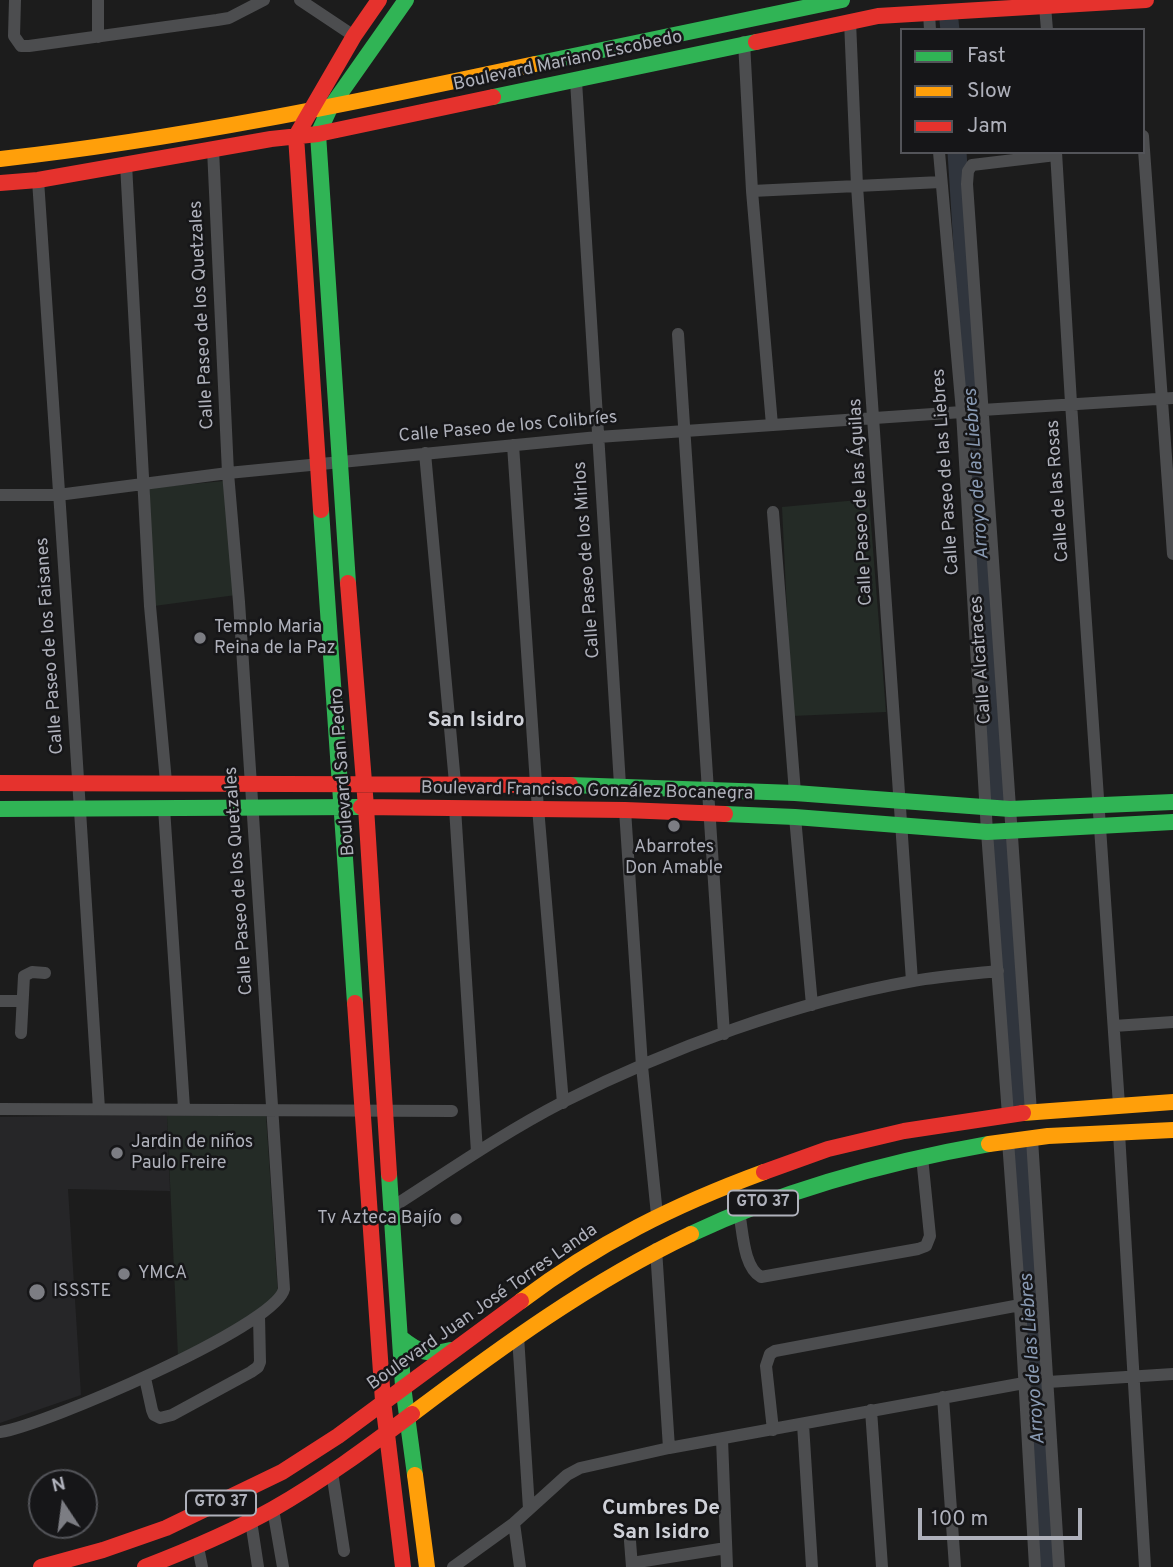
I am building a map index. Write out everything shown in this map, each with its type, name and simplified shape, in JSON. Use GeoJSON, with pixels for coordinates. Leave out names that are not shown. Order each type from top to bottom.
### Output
{"type":"FeatureCollection","features":[{"type":"Feature","properties":{"kind":"main road"},"geometry":{"type":"LineString","coordinates":[[296,136],[354,36],[379,0]]}},
{"type":"Feature","properties":{"kind":"main road","name":"Boulevard San Pedro"},"geometry":{"type":"LineString","coordinates":[[406,0],[330,108],[318,134],[339,462],[365,783],[403,1386],[427,1567]]}},
{"type":"Feature","properties":{"kind":"main road","name":"Boulevard Mariano Escobedo"},"geometry":{"type":"LineString","coordinates":[[0,159],[309,112],[842,0]]}},
{"type":"Feature","properties":{"kind":"main road","name":"Boulevard Mariano Escobedo"},"geometry":{"type":"LineString","coordinates":[[0,183],[38,180],[213,149],[318,134],[850,21],[899,14],[1146,0]]}},
{"type":"Feature","properties":{"kind":"main road","name":"Boulevard San Pedro"},"geometry":{"type":"LineString","coordinates":[[296,136],[373,1268],[383,1401],[403,1567]]}},
{"type":"Feature","properties":{"kind":"main road","name":"Boulevard Francisco González Bocanegra"},"geometry":{"type":"LineString","coordinates":[[0,783],[620,785],[899,799],[1010,810],[1173,802]]}},
{"type":"Feature","properties":{"kind":"main road","name":"Boulevard Francisco González Bocanegra"},"geometry":{"type":"LineString","coordinates":[[0,809],[366,807],[625,810],[794,817],[987,832],[1173,822]]}},
{"type":"Feature","properties":{"kind":"main road","name":"Boulevard Juan José Torres Landa"},"geometry":{"type":"LineString","coordinates":[[41,1567],[124,1544],[205,1511],[310,1456],[542,1285],[608,1241],[657,1215],[750,1176],[840,1146],[928,1126],[1031,1112],[1173,1102]]}},
{"type":"Feature","properties":{"kind":"main road","name":"GTO 37"},"geometry":{"type":"LineString","coordinates":[[145,1567],[198,1547],[273,1509],[332,1472],[519,1336],[616,1272],[656,1249],[739,1212],[825,1180],[922,1157],[1008,1141],[1173,1129]]}},
{"type":"Feature","properties":{"kind":"main road"},"geometry":{"type":"LineString","coordinates":[[373,1268],[396,1266]]}},
{"type":"Feature","properties":{"kind":"main road"},"geometry":{"type":"LineString","coordinates":[[401,1338],[416,1350],[429,1355],[458,1348]]}},
{"type":"Feature","properties":{"kind":"street"},"geometry":{"type":"LineString","coordinates":[[16,0],[15,36],[16,42],[21,46],[229,18],[240,6],[264,0]]}},
{"type":"Feature","properties":{"kind":"street"},"geometry":{"type":"LineString","coordinates":[[97,0],[98,37]]}},
{"type":"Feature","properties":{"kind":"street"},"geometry":{"type":"LineString","coordinates":[[300,0],[354,36]]}},
{"type":"Feature","properties":{"kind":"street"},"geometry":{"type":"LineString","coordinates":[[1045,6],[1047,28]]}},
{"type":"Feature","properties":{"kind":"street"},"geometry":{"type":"LineString","coordinates":[[929,13],[930,28]]}},
{"type":"Feature","properties":{"kind":"street","name":"Calle Paseo de las Águilas"},"geometry":{"type":"LineString","coordinates":[[850,21],[857,186],[912,981]]}},
{"type":"Feature","properties":{"kind":"street"},"geometry":{"type":"LineString","coordinates":[[744,42],[752,191],[772,425]]}},
{"type":"Feature","properties":{"kind":"street","name":"Calle Paseo de los Mirlos"},"geometry":{"type":"LineString","coordinates":[[576,81],[620,785]]}},
{"type":"Feature","properties":{"kind":"street","name":"Calle Paseo de los Quetzales"},"geometry":{"type":"LineString","coordinates":[[0,1432],[38,1422],[145,1378],[259,1316],[282,1296],[251,782],[228,473],[213,149]]}},
{"type":"Feature","properties":{"kind":"street","name":"Calle Paseo de las Liebres"},"geometry":{"type":"LineString","coordinates":[[939,154],[962,412],[987,832],[1008,1115]]}},
{"type":"Feature","properties":{"kind":"street","name":"Calle de las Rosas"},"geometry":{"type":"LineString","coordinates":[[1056,154],[1119,1105]]}},
{"type":"Feature","properties":{"kind":"street","name":"Calle Alcatraces"},"geometry":{"type":"LineString","coordinates":[[1031,1112],[967,184],[968,171],[972,165],[1056,154]]}},
{"type":"Feature","properties":{"kind":"street"},"geometry":{"type":"LineString","coordinates":[[1145,154],[1168,398],[1173,554]]}},
{"type":"Feature","properties":{"kind":"street"},"geometry":{"type":"LineString","coordinates":[[126,164],[150,606],[166,782]]}},
{"type":"Feature","properties":{"kind":"street","name":"Calle Paseo de los Faisanes"},"geometry":{"type":"LineString","coordinates":[[38,180],[82,810],[99,1109]]}},
{"type":"Feature","properties":{"kind":"street"},"geometry":{"type":"LineString","coordinates":[[752,191],[941,182]]}},
{"type":"Feature","properties":{"kind":"street"},"geometry":{"type":"LineString","coordinates":[[678,334],[724,1034]]}},
{"type":"Feature","properties":{"kind":"street"},"geometry":{"type":"LineString","coordinates":[[982,410],[1168,398]]}},
{"type":"Feature","properties":{"kind":"street","name":"Calle Paseo de los Colibríes"},"geometry":{"type":"LineString","coordinates":[[0,495],[58,495],[228,473],[598,437],[962,412]]}},
{"type":"Feature","properties":{"kind":"street"},"geometry":{"type":"LineString","coordinates":[[513,445],[536,784],[563,1103]]}},
{"type":"Feature","properties":{"kind":"street"},"geometry":{"type":"LineString","coordinates":[[425,453],[455,783]]}},
{"type":"Feature","properties":{"kind":"street"},"geometry":{"type":"LineString","coordinates":[[773,512],[795,793]]}},
{"type":"Feature","properties":{"kind":"street"},"geometry":{"type":"LineString","coordinates":[[164,808],[184,1108]]}},
{"type":"Feature","properties":{"kind":"street"},"geometry":{"type":"LineString","coordinates":[[454,808],[477,1152]]}},
{"type":"Feature","properties":{"kind":"street"},"geometry":{"type":"LineString","coordinates":[[625,810],[642,1066],[657,1215]]}},
{"type":"Feature","properties":{"kind":"street"},"geometry":{"type":"LineString","coordinates":[[794,817],[811,1005]]}},
{"type":"Feature","properties":{"kind":"street"},"geometry":{"type":"LineString","coordinates":[[391,1208],[477,1152],[563,1103],[642,1066],[724,1034],[811,1005],[912,981],[998,971]]}},
{"type":"Feature","properties":{"kind":"street"},"geometry":{"type":"LineString","coordinates":[[20,1033],[24,976],[32,972],[45,973]]}},
{"type":"Feature","properties":{"kind":"street"},"geometry":{"type":"LineString","coordinates":[[0,1001],[22,1002]]}},
{"type":"Feature","properties":{"kind":"street"},"geometry":{"type":"LineString","coordinates":[[1114,1026],[1173,1022]]}},
{"type":"Feature","properties":{"kind":"street"},"geometry":{"type":"LineString","coordinates":[[0,1109],[272,1108],[452,1111]]}},
{"type":"Feature","properties":{"kind":"street"},"geometry":{"type":"LineString","coordinates":[[1119,1133],[1145,1567]]}},
{"type":"Feature","properties":{"kind":"street"},"geometry":{"type":"LineString","coordinates":[[1032,1139],[1059,1567]]}},
{"type":"Feature","properties":{"kind":"street"},"geometry":{"type":"LineString","coordinates":[[1008,1141],[1034,1567]]}},
{"type":"Feature","properties":{"kind":"street"},"geometry":{"type":"LineString","coordinates":[[739,1212],[749,1263],[761,1278],[918,1249],[926,1246],[930,1236],[922,1157]]}},
{"type":"Feature","properties":{"kind":"street"},"geometry":{"type":"LineString","coordinates":[[656,1249],[668,1448]]}},
{"type":"Feature","properties":{"kind":"street"},"geometry":{"type":"LineString","coordinates":[[773,1430],[766,1366],[770,1354],[775,1351],[1020,1305]]}},
{"type":"Feature","properties":{"kind":"street"},"geometry":{"type":"LineString","coordinates":[[145,1378],[152,1410],[160,1418],[172,1415],[228,1385],[258,1367],[259,1316]]}},
{"type":"Feature","properties":{"kind":"street"},"geometry":{"type":"LineString","coordinates":[[519,1336],[528,1509]]}},
{"type":"Feature","properties":{"kind":"street"},"geometry":{"type":"LineString","coordinates":[[1048,1382],[1173,1374]]}},
{"type":"Feature","properties":{"kind":"street"},"geometry":{"type":"LineString","coordinates":[[453,1567],[514,1523],[567,1475],[580,1468],[668,1448],[1024,1383]]}},
{"type":"Feature","properties":{"kind":"street"},"geometry":{"type":"LineString","coordinates":[[943,1397],[955,1567]]}},
{"type":"Feature","properties":{"kind":"street"},"geometry":{"type":"LineString","coordinates":[[872,1410],[882,1567]]}},
{"type":"Feature","properties":{"kind":"street"},"geometry":{"type":"LineString","coordinates":[[803,1424],[812,1567]]}},
{"type":"Feature","properties":{"kind":"street"},"geometry":{"type":"LineString","coordinates":[[722,1439],[727,1567]]}},
{"type":"Feature","properties":{"kind":"street"},"geometry":{"type":"LineString","coordinates":[[332,1472],[344,1551]]}},
{"type":"Feature","properties":{"kind":"street"},"geometry":{"type":"LineString","coordinates":[[273,1509],[283,1567]]}},
{"type":"Feature","properties":{"kind":"street"},"geometry":{"type":"LineString","coordinates":[[251,1521],[258,1567]]}},
{"type":"Feature","properties":{"kind":"street"},"geometry":{"type":"LineString","coordinates":[[514,1523],[520,1567]]}},
{"type":"Feature","properties":{"kind":"street"},"geometry":{"type":"LineString","coordinates":[[630,1541],[632,1565],[726,1548]]}},
{"type":"Feature","properties":{"kind":"street"},"geometry":{"type":"LineString","coordinates":[[198,1547],[202,1567]]}},
{"type":"Feature","properties":{"kind":"shaded area"},"geometry":{"type":"Polygon","coordinates":[[[224,481],[236,595],[154,606],[149,488],[224,481]]]}},
{"type":"Feature","properties":{"kind":"shaded area"},"geometry":{"type":"Polygon","coordinates":[[[869,499],[886,712],[792,716],[782,507],[869,499]]]}},
{"type":"Feature","properties":{"kind":"shaded area","name":"ISSSTE"},"geometry":{"type":"Polygon","coordinates":[[[167,1116],[170,1191],[68,1189],[81,1395],[0,1423],[0,1117],[167,1116]]]}},
{"type":"Feature","properties":{"kind":"shaded area"},"geometry":{"type":"Polygon","coordinates":[[[167,1116],[266,1116],[278,1295],[254,1316],[178,1357],[167,1116]]]}},
{"type":"Feature","properties":{"kind":"waterway","name":"Arroyo de las Liebres"},"geometry":{"type":"LineString","coordinates":[[949,21],[950,28]]}},
{"type":"Feature","properties":{"kind":"waterway","name":"Arroyo de las Liebres"},"geometry":{"type":"LineString","coordinates":[[957,154],[998,795]]}},
{"type":"Feature","properties":{"kind":"waterway","name":"Arroyo de las Liebres"},"geometry":{"type":"LineString","coordinates":[[1001,845],[1017,1102]]}},
{"type":"Feature","properties":{"kind":"waterway","name":"Arroyo de las Liebres"},"geometry":{"type":"LineString","coordinates":[[1020,1151],[1047,1567]]}},
{"type":"Feature","properties":{"kind":"traffic: fast"},"geometry":{"type":"LineString","coordinates":[[348,583],[318,134],[330,108],[406,0]]}},
{"type":"Feature","properties":{"kind":"traffic: fast"},"geometry":{"type":"LineString","coordinates":[[535,64],[842,0]]}},
{"type":"Feature","properties":{"kind":"traffic: fast"},"geometry":{"type":"LineString","coordinates":[[493,97],[756,42]]}},
{"type":"Feature","properties":{"kind":"traffic: fast"},"geometry":{"type":"LineString","coordinates":[[321,510],[355,1003]]}},
{"type":"Feature","properties":{"kind":"traffic: fast"},"geometry":{"type":"LineString","coordinates":[[570,785],[795,793],[1010,809],[1173,802]]}},
{"type":"Feature","properties":{"kind":"traffic: fast"},"geometry":{"type":"LineString","coordinates":[[0,809],[361,807]]}},
{"type":"Feature","properties":{"kind":"traffic: fast"},"geometry":{"type":"LineString","coordinates":[[725,814],[987,832],[1173,822]]}},
{"type":"Feature","properties":{"kind":"traffic: fast"},"geometry":{"type":"LineString","coordinates":[[691,1234],[800,1190],[913,1159],[989,1144]]}},
{"type":"Feature","properties":{"kind":"traffic: fast"},"geometry":{"type":"LineString","coordinates":[[389,1174],[403,1386],[415,1475]]}},
{"type":"Feature","properties":{"kind":"traffic: fast"},"geometry":{"type":"LineString","coordinates":[[401,1338],[424,1352],[451,1350]]}},
{"type":"Feature","properties":{"kind":"traffic: slow"},"geometry":{"type":"LineString","coordinates":[[0,159],[202,130],[535,64]]}},
{"type":"Feature","properties":{"kind":"traffic: slow"},"geometry":{"type":"LineString","coordinates":[[1023,1113],[1173,1102]]}},
{"type":"Feature","properties":{"kind":"traffic: slow"},"geometry":{"type":"LineString","coordinates":[[989,1144],[1048,1136],[1173,1130]]}},
{"type":"Feature","properties":{"kind":"traffic: slow"},"geometry":{"type":"LineString","coordinates":[[521,1301],[579,1261],[638,1227],[699,1198],[764,1172]]}},
{"type":"Feature","properties":{"kind":"traffic: slow"},"geometry":{"type":"LineString","coordinates":[[412,1414],[479,1364],[582,1294],[691,1234]]}},
{"type":"Feature","properties":{"kind":"traffic: slow"},"geometry":{"type":"LineString","coordinates":[[415,1475],[427,1567]]}},
{"type":"Feature","properties":{"kind":"traffic: jam"},"geometry":{"type":"LineString","coordinates":[[321,510],[296,136],[354,36],[379,0]]}},
{"type":"Feature","properties":{"kind":"traffic: jam"},"geometry":{"type":"LineString","coordinates":[[756,42],[878,16],[1146,0]]}},
{"type":"Feature","properties":{"kind":"traffic: jam"},"geometry":{"type":"LineString","coordinates":[[0,183],[38,180],[271,139],[318,134],[493,97]]}},
{"type":"Feature","properties":{"kind":"traffic: jam"},"geometry":{"type":"LineString","coordinates":[[348,583],[366,807],[389,1174]]}},
{"type":"Feature","properties":{"kind":"traffic: jam"},"geometry":{"type":"LineString","coordinates":[[0,783],[570,785]]}},
{"type":"Feature","properties":{"kind":"traffic: jam"},"geometry":{"type":"LineString","coordinates":[[361,807],[725,814]]}},
{"type":"Feature","properties":{"kind":"traffic: jam"},"geometry":{"type":"LineString","coordinates":[[355,1003],[383,1401],[403,1567]]}},
{"type":"Feature","properties":{"kind":"traffic: jam"},"geometry":{"type":"LineString","coordinates":[[764,1172],[828,1149],[904,1131],[1023,1113]]}},
{"type":"Feature","properties":{"kind":"traffic: jam"},"geometry":{"type":"LineString","coordinates":[[41,1567],[103,1550],[166,1528],[282,1472],[338,1436],[521,1301]]}},
{"type":"Feature","properties":{"kind":"traffic: jam"},"geometry":{"type":"LineString","coordinates":[[145,1567],[210,1540],[273,1509],[344,1464],[412,1414]]}},
{"type":"Feature","properties":{"kind":"place","name":"Templo Maria Reina de la Paz"},"geometry":{"type":"Point","coordinates":[200,638]}},
{"type":"Feature","properties":{"kind":"place","name":"Abarrotes Don Amable"},"geometry":{"type":"Point","coordinates":[674,826]}},
{"type":"Feature","properties":{"kind":"place","name":"Jardin de niños Paulo Freire"},"geometry":{"type":"Point","coordinates":[117,1153]}},
{"type":"Feature","properties":{"kind":"place","name":"Tv Azteca Bajío"},"geometry":{"type":"Point","coordinates":[456,1219]}},
{"type":"Feature","properties":{"kind":"place","name":"YMCA"},"geometry":{"type":"Point","coordinates":[124,1274]}},
{"type":"Feature","properties":{"kind":"place","name":"ISSSTE"},"geometry":{"type":"Point","coordinates":[37,1292]}},
{"type":"Feature","properties":{"kind":"district","name":"San Isidro"},"geometry":{"type":"Point","coordinates":[476,722]}},
{"type":"Feature","properties":{"kind":"district","name":"Cumbres De San Isidro"},"geometry":{"type":"Point","coordinates":[661,1522]}}]}
